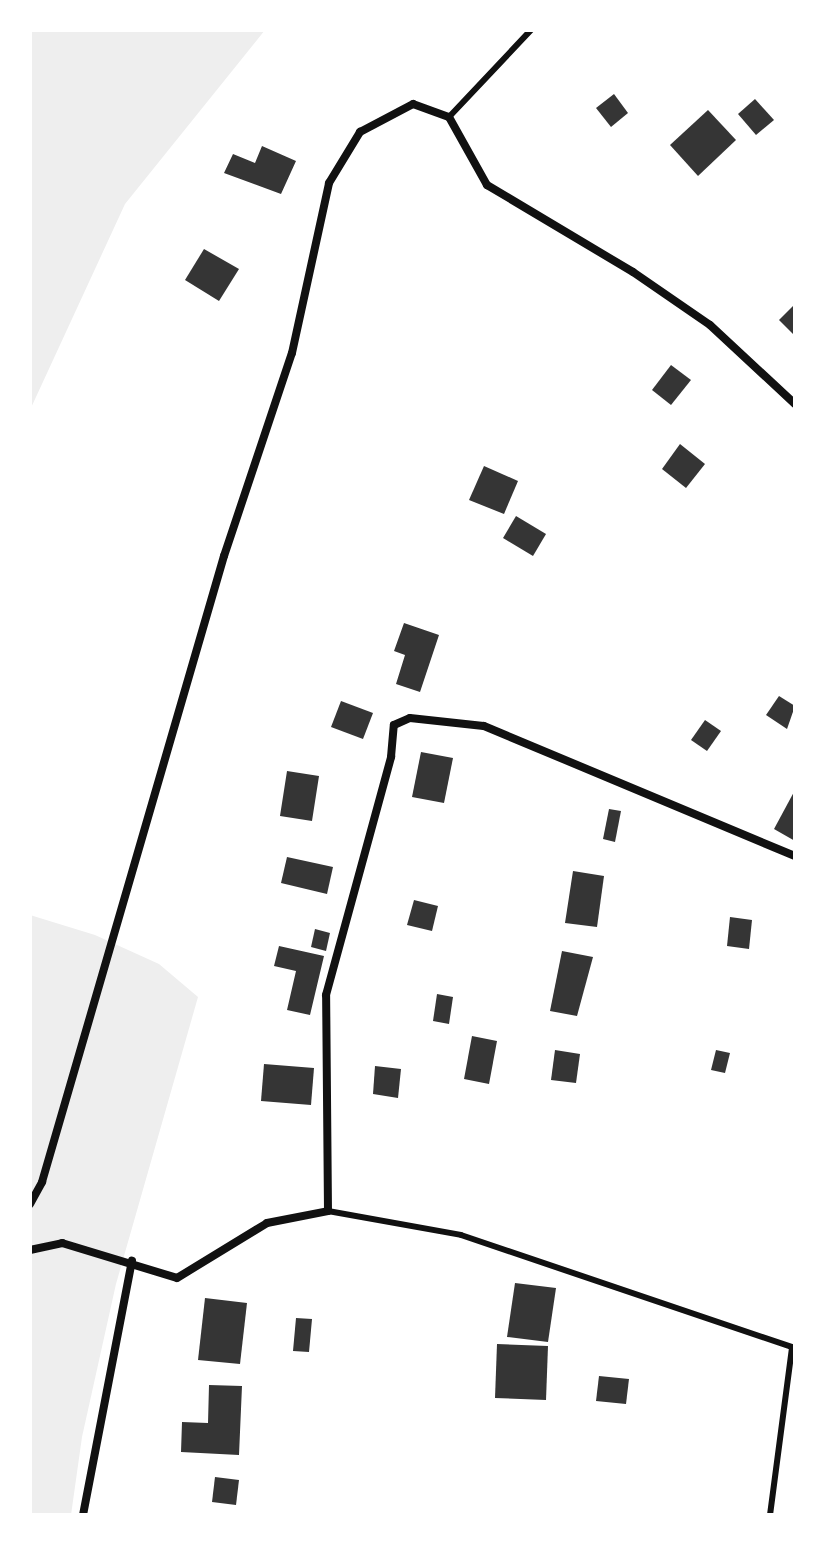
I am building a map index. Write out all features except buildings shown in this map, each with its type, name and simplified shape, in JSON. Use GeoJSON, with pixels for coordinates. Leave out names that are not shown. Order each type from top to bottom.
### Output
{"type":"FeatureCollection","features":[{"type":"Feature","properties":{"kind":"street"},"geometry":{"type":"LineString","coordinates":[[30,1204],[42,1182],[224,556],[292,353],[329,183],[360,132],[413,104],[449,117],[487,185],[633,272],[710,325],[795,404]]}},
{"type":"Feature","properties":{"kind":"street"},"geometry":{"type":"LineString","coordinates":[[30,1250],[62,1243],[132,1261],[177,1278],[267,1223],[328,1211],[326,995],[391,757],[394,725],[410,718],[484,726],[795,856]]}},
{"type":"Feature","properties":{"kind":"street"},"geometry":{"type":"LineString","coordinates":[[83,1515],[132,1261]]}},
{"type":"Feature","properties":{"kind":"lane"},"geometry":{"type":"LineString","coordinates":[[449,117],[531,30]]}},
{"type":"Feature","properties":{"kind":"lane"},"geometry":{"type":"LineString","coordinates":[[328,1211],[461,1235],[793,1347],[770,1515]]}},
{"type":"Feature","properties":{"kind":"shaded area"},"geometry":{"type":"Polygon","coordinates":[[[30,30],[265,30],[125,204],[30,410],[30,30]]]}},
{"type":"Feature","properties":{"kind":"shaded area"},"geometry":{"type":"Polygon","coordinates":[[[30,915],[95,935],[159,964],[198,997],[116,1284],[82,1437],[71,1515],[30,1515],[30,915]]]}}]}
